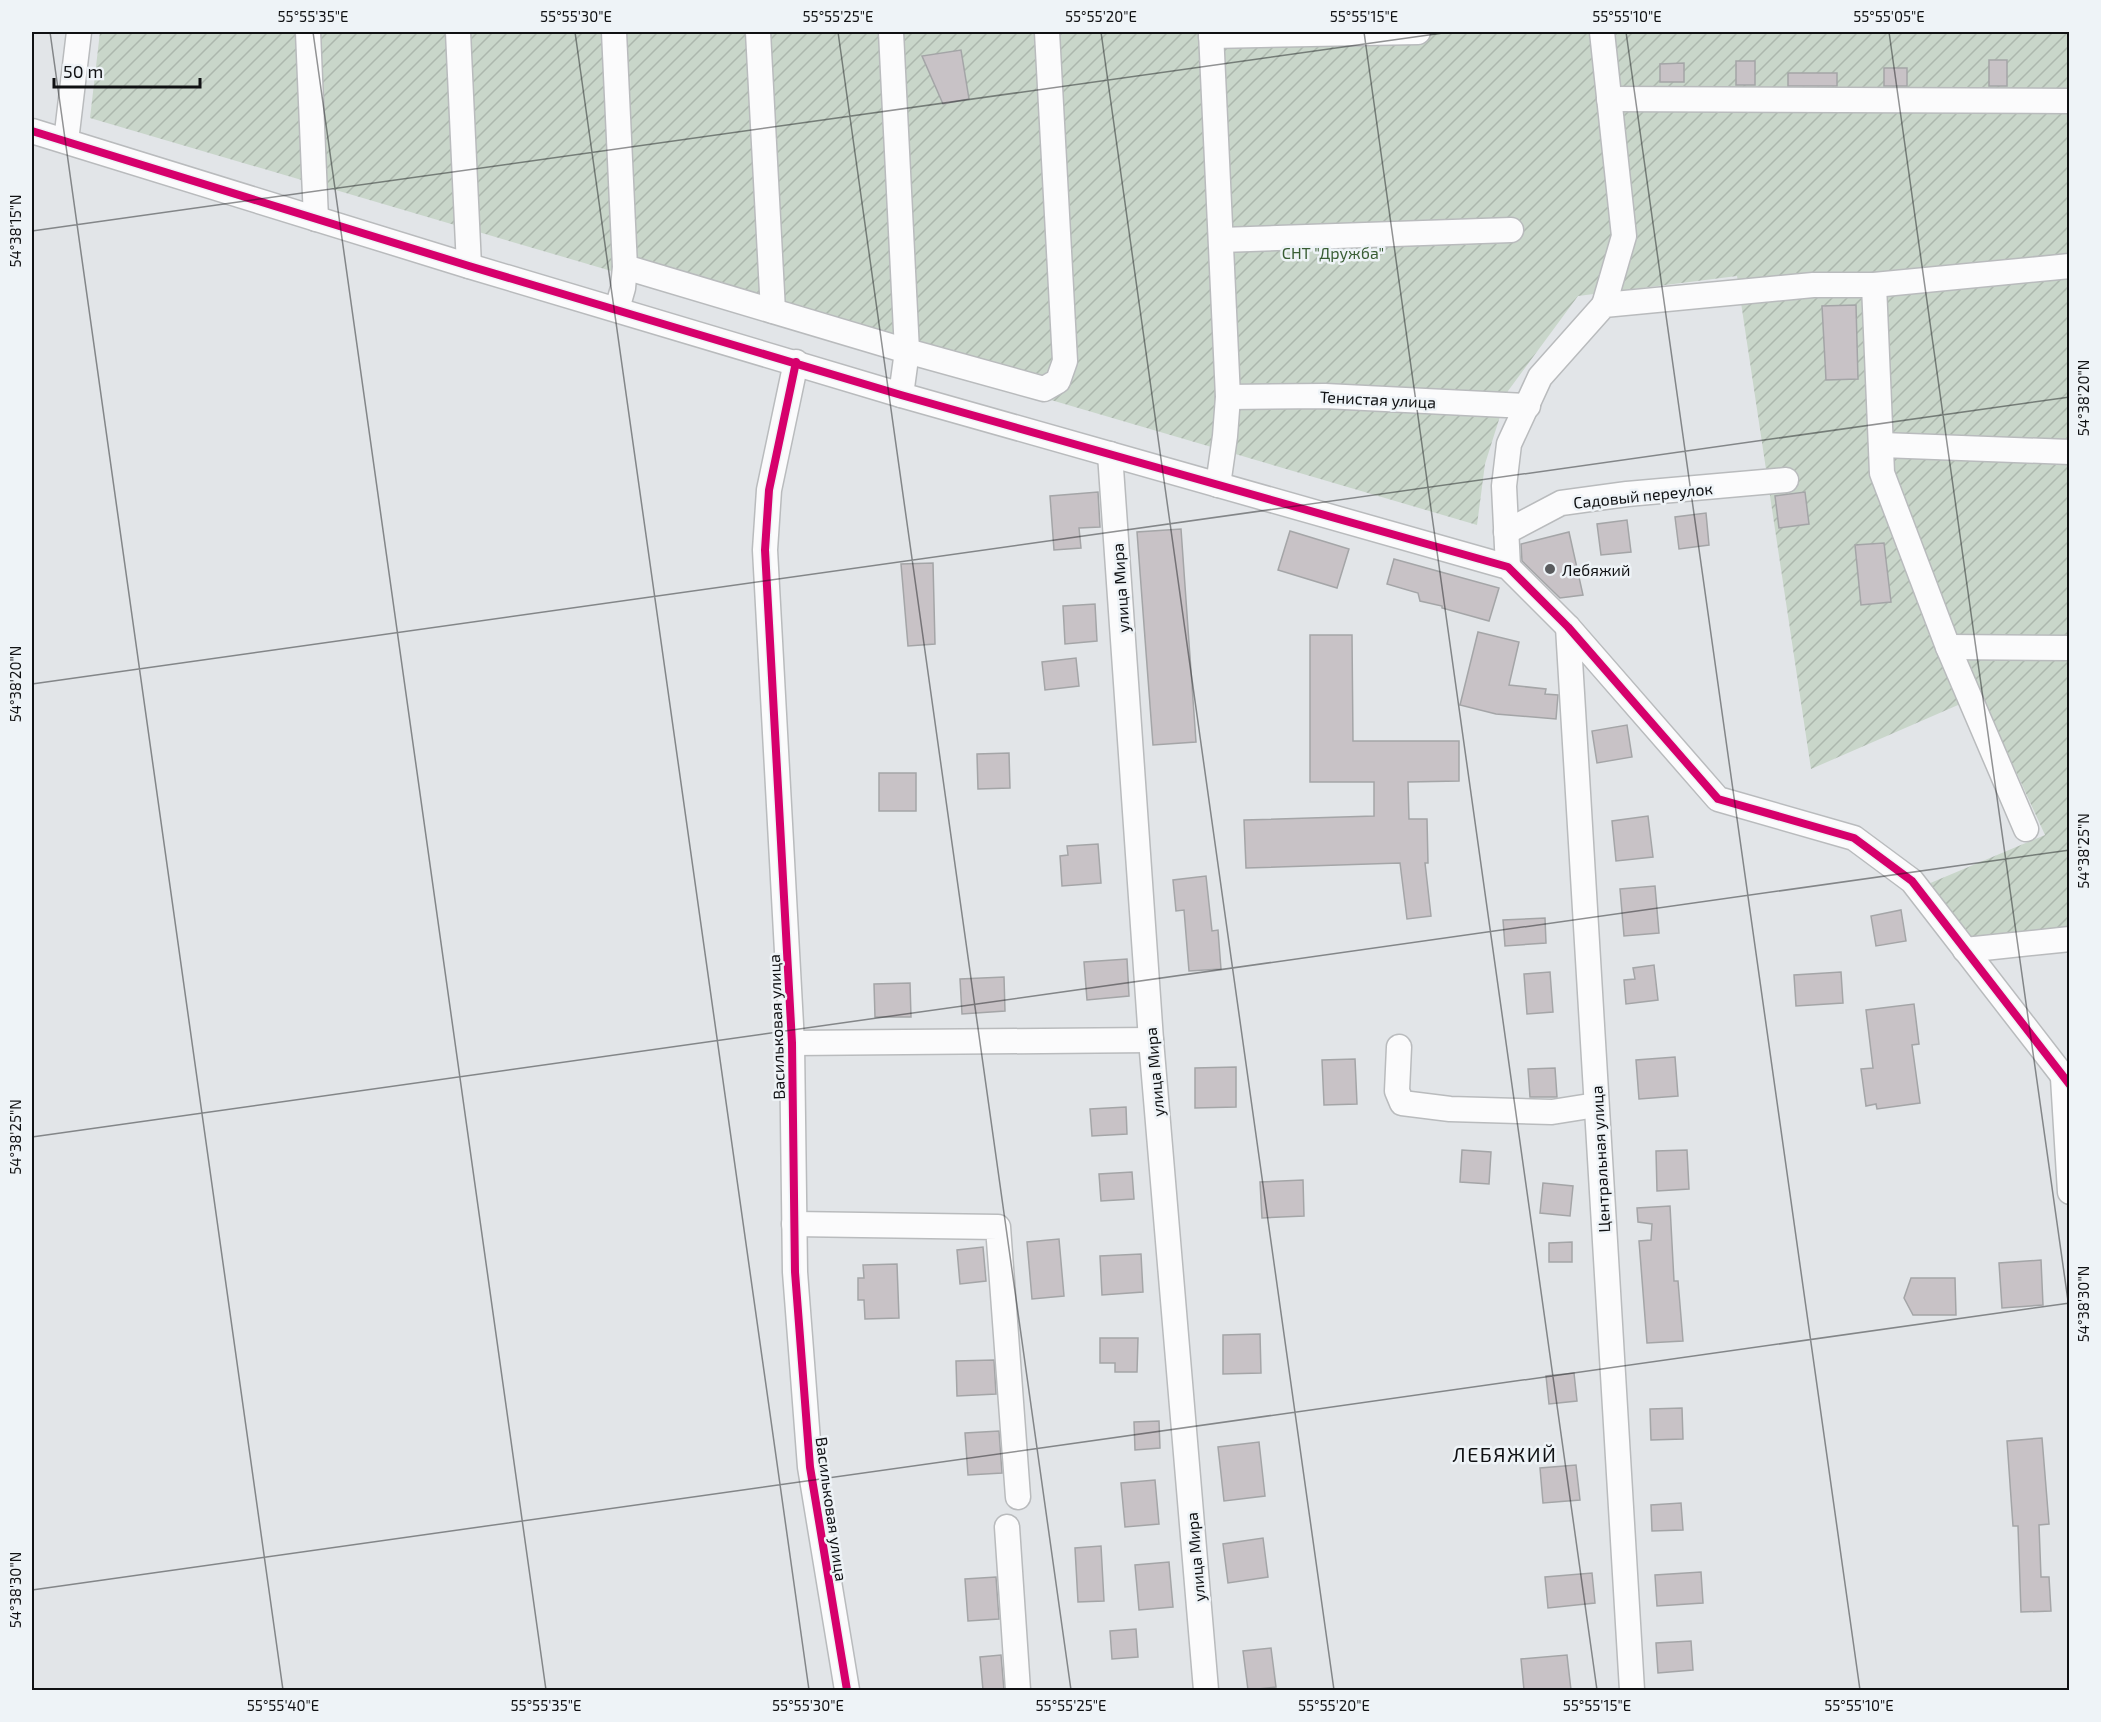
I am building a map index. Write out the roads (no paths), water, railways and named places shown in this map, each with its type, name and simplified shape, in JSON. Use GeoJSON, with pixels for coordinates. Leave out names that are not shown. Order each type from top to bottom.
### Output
{"type":"FeatureCollection","features":[{"type":"Feature","properties":{"kind":"street"},"geometry":{"type":"LineString","coordinates":[[66,141],[79,32]]}},
{"type":"Feature","properties":{"kind":"street"},"geometry":{"type":"LineString","coordinates":[[308,32],[316,219]]}},
{"type":"Feature","properties":{"kind":"street"},"geometry":{"type":"LineString","coordinates":[[458,32],[469,266]]}},
{"type":"Feature","properties":{"kind":"street"},"geometry":{"type":"LineString","coordinates":[[614,32],[625,267],[623,288],[617,309]]}},
{"type":"Feature","properties":{"kind":"street"},"geometry":{"type":"LineString","coordinates":[[758,32],[773,311]]}},
{"type":"Feature","properties":{"kind":"street"},"geometry":{"type":"LineString","coordinates":[[891,32],[907,351],[902,395]]}},
{"type":"Feature","properties":{"kind":"street"},"geometry":{"type":"LineString","coordinates":[[625,267],[907,351],[1044,389],[1058,381],[1065,361],[1047,32]]}},
{"type":"Feature","properties":{"kind":"street"},"geometry":{"type":"LineString","coordinates":[[1218,486],[1228,397],[1211,34],[1418,32]]}},
{"type":"Feature","properties":{"kind":"street"},"geometry":{"type":"LineString","coordinates":[[1508,567],[1504,486],[1509,444],[1540,377],[1604,305],[1624,236],[1602,32]]}},
{"type":"Feature","properties":{"kind":"street"},"geometry":{"type":"LineString","coordinates":[[1609,99],[2070,101]]}},
{"type":"Feature","properties":{"kind":"street"},"geometry":{"type":"LineString","coordinates":[[32,131],[469,266],[902,395],[1508,567],[1568,627],[1719,799],[1854,838],[1912,881],[2066,1082],[2070,1192]]}},
{"type":"Feature","properties":{"kind":"street"},"geometry":{"type":"LineString","coordinates":[[1221,240],[1511,230]]}},
{"type":"Feature","properties":{"kind":"street"},"geometry":{"type":"LineString","coordinates":[[1604,305],[1813,285],[1874,285],[2070,266]]}},
{"type":"Feature","properties":{"kind":"street"},"geometry":{"type":"LineString","coordinates":[[1874,285],[1882,473],[1948,647],[2026,829]]}},
{"type":"Feature","properties":{"kind":"street","name":"Васильковая улица"},"geometry":{"type":"LineString","coordinates":[[795,362],[769,490],[765,550],[792,1043],[795,1272],[810,1467],[847,1690]]}},
{"type":"Feature","properties":{"kind":"street","name":"Тенистая улица"},"geometry":{"type":"LineString","coordinates":[[1228,397],[1325,396],[1528,406]]}},
{"type":"Feature","properties":{"kind":"street"},"geometry":{"type":"LineString","coordinates":[[1882,445],[2070,452]]}},
{"type":"Feature","properties":{"kind":"street","name":"улица Мира"},"geometry":{"type":"LineString","coordinates":[[1110,454],[1151,1040],[1206,1690]]}},
{"type":"Feature","properties":{"kind":"street","name":"Садовый переулок"},"geometry":{"type":"LineString","coordinates":[[1506,532],[1561,503],[1628,494],[1786,480]]}},
{"type":"Feature","properties":{"kind":"street","name":"Центральная улица"},"geometry":{"type":"LineString","coordinates":[[1568,627],[1632,1690]]}},
{"type":"Feature","properties":{"kind":"street"},"geometry":{"type":"LineString","coordinates":[[1948,647],[2070,648]]}},
{"type":"Feature","properties":{"kind":"street"},"geometry":{"type":"LineString","coordinates":[[1965,950],[2070,939]]}},
{"type":"Feature","properties":{"kind":"street"},"geometry":{"type":"LineString","coordinates":[[792,1043],[1151,1040]]}},
{"type":"Feature","properties":{"kind":"street"},"geometry":{"type":"LineString","coordinates":[[1399,1047],[1397,1091],[1401,1103],[1450,1109],[1552,1112],[1596,1105]]}},
{"type":"Feature","properties":{"kind":"street"},"geometry":{"type":"LineString","coordinates":[[794,1224],[998,1227],[1018,1497]]}},
{"type":"Feature","properties":{"kind":"street"},"geometry":{"type":"LineString","coordinates":[[1007,1527],[1018,1690]]}},
{"type":"Feature","properties":{"kind":"place","name":"Лебяжий"},"geometry":{"type":"Point","coordinates":[1550,569]}},
{"type":"Feature","properties":{"kind":"district","name":"ЛЕБЯЖИЙ"},"geometry":{"type":"Point","coordinates":[1505,1454]}},
{"type":"Feature","properties":{"kind":"park label","name":"СНТ \"Дружба\""},"geometry":{"type":"Point","coordinates":[1333,252]}}]}
